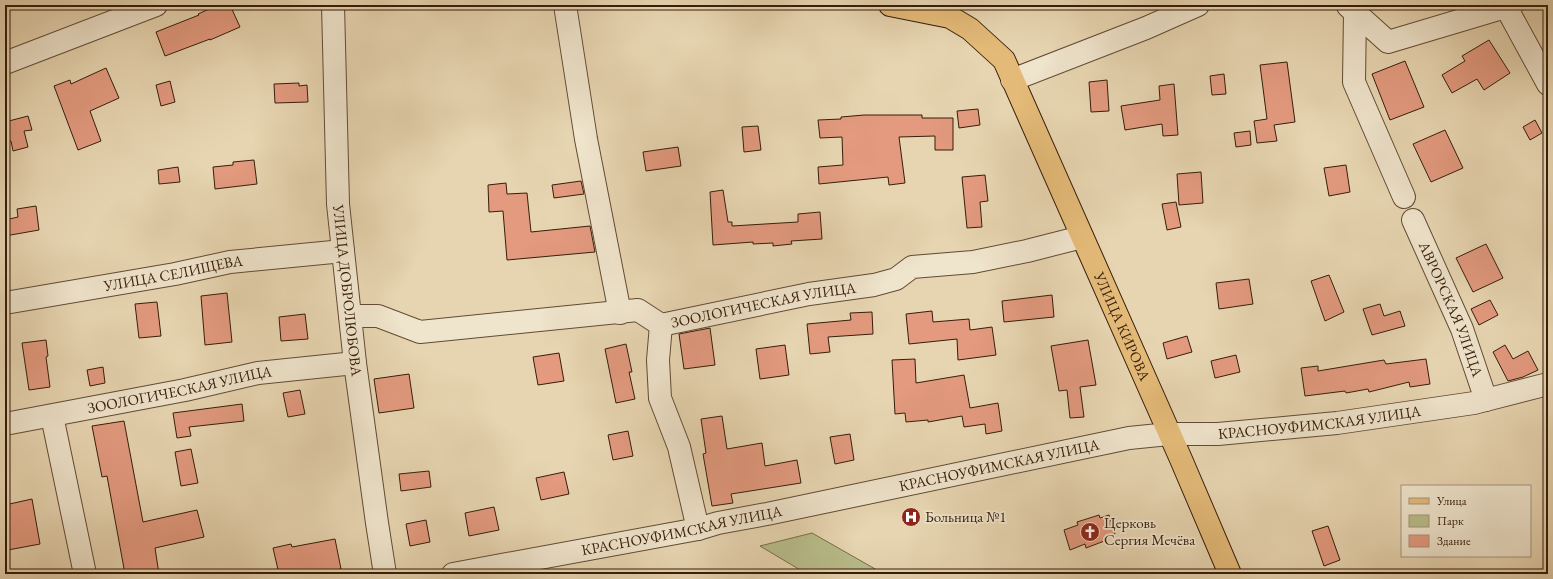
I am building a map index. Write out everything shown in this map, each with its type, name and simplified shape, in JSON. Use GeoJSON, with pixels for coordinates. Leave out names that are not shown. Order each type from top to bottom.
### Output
{"type":"FeatureCollection","features":[{"type":"Feature","properties":{"kind":"main road","name":"УЛИЦА КИРОВА"},"geometry":{"type":"LineString","coordinates":[[890,5],[950,17],[970,29],[1004,60],[1230,574]]}},
{"type":"Feature","properties":{"kind":"street"},"geometry":{"type":"LineString","coordinates":[[5,63],[156,5]]}},
{"type":"Feature","properties":{"kind":"street","name":"УЛИЦА ДОБРОЛЮБОВА"},"geometry":{"type":"LineString","coordinates":[[333,5],[338,204],[355,362],[376,523],[385,574]]}},
{"type":"Feature","properties":{"kind":"street"},"geometry":{"type":"LineString","coordinates":[[566,5],[586,139],[620,313]]}},
{"type":"Feature","properties":{"kind":"street"},"geometry":{"type":"LineString","coordinates":[[1012,80],[1146,28],[1198,5]]}},
{"type":"Feature","properties":{"kind":"street"},"geometry":{"type":"LineString","coordinates":[[1351,9],[1388,42],[1509,6],[1548,84]]}},
{"type":"Feature","properties":{"kind":"street"},"geometry":{"type":"LineString","coordinates":[[1351,9],[1354,82],[1404,197]]}},
{"type":"Feature","properties":{"kind":"street","name":"АВРОРСКАЯ УЛИЦА"},"geometry":{"type":"LineString","coordinates":[[1413,220],[1462,329],[1486,400]]}},
{"type":"Feature","properties":{"kind":"street","name":"ЗООЛОГИЧЕСКАЯ УЛИЦА"},"geometry":{"type":"LineString","coordinates":[[350,316],[378,316],[420,332],[638,310],[661,325],[809,294],[874,285],[896,279],[912,268],[974,262],[1027,251],[1082,237]]}},
{"type":"Feature","properties":{"kind":"street","name":"УЛИЦА СЕЛИЩЕВА"},"geometry":{"type":"LineString","coordinates":[[5,303],[175,274],[230,262],[343,251]]}},
{"type":"Feature","properties":{"kind":"street"},"geometry":{"type":"LineString","coordinates":[[661,325],[658,360],[660,398],[679,447],[698,529]]}},
{"type":"Feature","properties":{"kind":"street","name":"ЗООЛОГИЧЕСКАЯ УЛИЦА"},"geometry":{"type":"LineString","coordinates":[[5,424],[185,390],[258,373],[355,362]]}},
{"type":"Feature","properties":{"kind":"street","name":"КРАСНОУФИМСКАЯ УЛИЦА"},"geometry":{"type":"LineString","coordinates":[[453,574],[544,556],[698,529],[718,523],[1129,438],[1169,434],[1218,434],[1337,423],[1474,403],[1548,384]]}},
{"type":"Feature","properties":{"kind":"street"},"geometry":{"type":"LineString","coordinates":[[52,416],[85,574]]}},
{"type":"Feature","properties":{"kind":"green space"},"geometry":{"type":"Polygon","coordinates":[[[812,533],[884,574],[807,574],[760,546],[812,533]]]}},
{"type":"Feature","properties":{"kind":"building"},"geometry":{"type":"Polygon","coordinates":[[[218,5],[230,5],[240,27],[210,40],[165,56],[156,32],[199,15],[198,14],[218,5]]]}},
{"type":"Feature","properties":{"kind":"building"},"geometry":{"type":"Polygon","coordinates":[[[1489,40],[1510,73],[1484,90],[1477,79],[1452,93],[1442,75],[1465,61],[1462,56],[1489,40]]]}},
{"type":"Feature","properties":{"kind":"building"},"geometry":{"type":"Polygon","coordinates":[[[1405,61],[1424,107],[1390,120],[1372,74],[1405,61]]]}},
{"type":"Feature","properties":{"kind":"building"},"geometry":{"type":"Polygon","coordinates":[[[1287,62],[1295,122],[1274,125],[1277,141],[1257,143],[1254,121],[1267,119],[1260,65],[1287,62]]]}},
{"type":"Feature","properties":{"kind":"building"},"geometry":{"type":"Polygon","coordinates":[[[106,68],[119,98],[90,111],[101,141],[78,150],[54,86],[70,80],[71,84],[106,68]]]}},
{"type":"Feature","properties":{"kind":"building"},"geometry":{"type":"Polygon","coordinates":[[[1224,74],[1226,94],[1212,95],[1210,76],[1224,74]]]}},
{"type":"Feature","properties":{"kind":"building"},"geometry":{"type":"Polygon","coordinates":[[[1107,80],[1109,111],[1091,112],[1089,82],[1107,80]]]}},
{"type":"Feature","properties":{"kind":"building"},"geometry":{"type":"Polygon","coordinates":[[[170,81],[175,102],[161,106],[156,85],[170,81]]]}},
{"type":"Feature","properties":{"kind":"building"},"geometry":{"type":"Polygon","coordinates":[[[299,83],[299,86],[307,85],[308,102],[275,103],[274,84],[299,83]]]}},
{"type":"Feature","properties":{"kind":"building"},"geometry":{"type":"Polygon","coordinates":[[[1174,84],[1178,135],[1163,136],[1162,124],[1125,130],[1121,106],[1160,100],[1159,86],[1174,84]]]}},
{"type":"Feature","properties":{"kind":"building"},"geometry":{"type":"Polygon","coordinates":[[[978,109],[980,125],[959,128],[957,111],[978,109]]]}},
{"type":"Feature","properties":{"kind":"building"},"geometry":{"type":"Polygon","coordinates":[[[864,115],[922,115],[922,118],[953,118],[953,150],[935,150],[935,136],[899,137],[905,183],[889,185],[888,177],[819,184],[818,167],[843,165],[842,137],[820,138],[818,120],[841,119],[841,117],[864,115]]]}},
{"type":"Feature","properties":{"kind":"building"},"geometry":{"type":"Polygon","coordinates":[[[28,116],[32,130],[24,131],[28,147],[13,151],[11,141],[5,142],[5,122],[28,116]]]}},
{"type":"Feature","properties":{"kind":"building"},"geometry":{"type":"Polygon","coordinates":[[[1535,120],[1542,133],[1530,140],[1523,127],[1535,120]]]}},
{"type":"Feature","properties":{"kind":"building"},"geometry":{"type":"Polygon","coordinates":[[[758,126],[761,150],[744,152],[742,127],[758,126]]]}},
{"type":"Feature","properties":{"kind":"building"},"geometry":{"type":"Polygon","coordinates":[[[1445,130],[1463,168],[1431,182],[1413,144],[1445,130]]]}},
{"type":"Feature","properties":{"kind":"building"},"geometry":{"type":"Polygon","coordinates":[[[1250,131],[1251,145],[1236,147],[1234,133],[1250,131]]]}},
{"type":"Feature","properties":{"kind":"building"},"geometry":{"type":"Polygon","coordinates":[[[678,147],[681,166],[646,171],[643,152],[678,147]]]}},
{"type":"Feature","properties":{"kind":"building"},"geometry":{"type":"Polygon","coordinates":[[[254,160],[257,184],[215,189],[213,167],[233,165],[233,162],[254,160]]]}},
{"type":"Feature","properties":{"kind":"building"},"geometry":{"type":"Polygon","coordinates":[[[1346,165],[1350,192],[1329,196],[1324,168],[1346,165]]]}},
{"type":"Feature","properties":{"kind":"building"},"geometry":{"type":"Polygon","coordinates":[[[178,167],[180,182],[159,184],[158,170],[178,167]]]}},
{"type":"Feature","properties":{"kind":"building"},"geometry":{"type":"Polygon","coordinates":[[[1201,172],[1203,203],[1179,205],[1177,174],[1201,172]]]}},
{"type":"Feature","properties":{"kind":"building"},"geometry":{"type":"Polygon","coordinates":[[[985,175],[988,201],[980,202],[982,227],[967,228],[962,177],[985,175]]]}},
{"type":"Feature","properties":{"kind":"building"},"geometry":{"type":"Polygon","coordinates":[[[581,181],[584,194],[554,198],[552,185],[581,181]]]}},
{"type":"Feature","properties":{"kind":"building"},"geometry":{"type":"Polygon","coordinates":[[[506,183],[507,194],[527,193],[531,232],[590,226],[595,252],[507,260],[503,211],[489,212],[488,185],[506,183]]]}},
{"type":"Feature","properties":{"kind":"building"},"geometry":{"type":"Polygon","coordinates":[[[723,190],[728,222],[732,222],[732,226],[798,222],[798,214],[820,212],[822,239],[791,241],[792,244],[773,246],[773,243],[753,244],[753,242],[713,245],[710,192],[723,190]]]}},
{"type":"Feature","properties":{"kind":"building"},"geometry":{"type":"Polygon","coordinates":[[[1176,202],[1181,227],[1167,230],[1162,204],[1176,202]]]}},
{"type":"Feature","properties":{"kind":"building"},"geometry":{"type":"Polygon","coordinates":[[[36,206],[39,230],[5,236],[5,220],[18,217],[17,209],[36,206]]]}},
{"type":"Feature","properties":{"kind":"building"},"geometry":{"type":"Polygon","coordinates":[[[1486,244],[1503,278],[1473,292],[1456,258],[1486,244]]]}},
{"type":"Feature","properties":{"kind":"building"},"geometry":{"type":"Polygon","coordinates":[[[1329,275],[1344,312],[1325,321],[1311,281],[1329,275]]]}},
{"type":"Feature","properties":{"kind":"building"},"geometry":{"type":"Polygon","coordinates":[[[1249,279],[1253,304],[1219,309],[1216,283],[1249,279]]]}},
{"type":"Feature","properties":{"kind":"building"},"geometry":{"type":"Polygon","coordinates":[[[227,293],[232,342],[205,345],[201,296],[227,293]]]}},
{"type":"Feature","properties":{"kind":"building"},"geometry":{"type":"Polygon","coordinates":[[[1052,295],[1054,317],[1004,322],[1002,301],[1052,295]]]}},
{"type":"Feature","properties":{"kind":"building"},"geometry":{"type":"Polygon","coordinates":[[[1490,300],[1498,315],[1479,325],[1471,309],[1490,300]]]}},
{"type":"Feature","properties":{"kind":"building"},"geometry":{"type":"Polygon","coordinates":[[[157,302],[161,336],[139,338],[135,304],[157,302]]]}},
{"type":"Feature","properties":{"kind":"building"},"geometry":{"type":"Polygon","coordinates":[[[1380,304],[1384,316],[1400,311],[1405,326],[1372,335],[1363,309],[1380,304]]]}},
{"type":"Feature","properties":{"kind":"building"},"geometry":{"type":"Polygon","coordinates":[[[932,311],[933,322],[969,319],[970,330],[992,327],[996,355],[958,360],[957,339],[909,344],[906,314],[932,311]]]}},
{"type":"Feature","properties":{"kind":"building"},"geometry":{"type":"Polygon","coordinates":[[[872,312],[873,334],[828,337],[830,352],[810,354],[807,324],[851,320],[850,313],[872,312]]]}},
{"type":"Feature","properties":{"kind":"building"},"geometry":{"type":"Polygon","coordinates":[[[305,314],[308,339],[281,341],[279,317],[305,314]]]}},
{"type":"Feature","properties":{"kind":"building"},"geometry":{"type":"Polygon","coordinates":[[[710,328],[715,365],[684,369],[679,334],[710,328]]]}},
{"type":"Feature","properties":{"kind":"building"},"geometry":{"type":"Polygon","coordinates":[[[1187,336],[1192,352],[1167,359],[1163,343],[1187,336]]]}},
{"type":"Feature","properties":{"kind":"building"},"geometry":{"type":"Polygon","coordinates":[[[46,340],[48,356],[46,357],[50,387],[29,390],[22,343],[46,340]]]}},
{"type":"Feature","properties":{"kind":"building"},"geometry":{"type":"Polygon","coordinates":[[[1088,340],[1096,385],[1080,387],[1084,417],[1070,418],[1067,390],[1059,391],[1051,346],[1088,340]]]}},
{"type":"Feature","properties":{"kind":"building"},"geometry":{"type":"Polygon","coordinates":[[[626,344],[632,372],[629,372],[635,399],[616,403],[605,349],[626,344]]]}},
{"type":"Feature","properties":{"kind":"building"},"geometry":{"type":"Polygon","coordinates":[[[785,345],[789,375],[760,379],[756,349],[785,345]]]}},
{"type":"Feature","properties":{"kind":"building"},"geometry":{"type":"Polygon","coordinates":[[[1505,345],[1513,359],[1528,351],[1538,370],[1523,377],[1508,381],[1493,352],[1505,345]]]}},
{"type":"Feature","properties":{"kind":"building"},"geometry":{"type":"Polygon","coordinates":[[[559,353],[564,381],[538,385],[533,357],[559,353]]]}},
{"type":"Feature","properties":{"kind":"building"},"geometry":{"type":"Polygon","coordinates":[[[1236,355],[1240,372],[1215,378],[1211,361],[1236,355]]]}},
{"type":"Feature","properties":{"kind":"building"},"geometry":{"type":"Polygon","coordinates":[[[915,359],[916,383],[964,375],[970,408],[998,403],[1002,431],[986,434],[985,424],[964,427],[962,416],[928,422],[928,420],[906,422],[905,413],[895,414],[892,360],[915,359]]]}},
{"type":"Feature","properties":{"kind":"building"},"geometry":{"type":"Polygon","coordinates":[[[1426,359],[1430,384],[1410,387],[1409,382],[1369,392],[1368,389],[1346,393],[1345,391],[1305,396],[1301,368],[1318,366],[1318,371],[1384,360],[1386,364],[1426,359]]]}},
{"type":"Feature","properties":{"kind":"building"},"geometry":{"type":"Polygon","coordinates":[[[103,367],[105,383],[90,386],[87,370],[103,367]]]}},
{"type":"Feature","properties":{"kind":"building"},"geometry":{"type":"Polygon","coordinates":[[[409,374],[414,408],[379,413],[374,379],[409,374]]]}},
{"type":"Feature","properties":{"kind":"building"},"geometry":{"type":"Polygon","coordinates":[[[300,390],[305,414],[288,417],[283,393],[300,390]]]}},
{"type":"Feature","properties":{"kind":"building"},"geometry":{"type":"Polygon","coordinates":[[[242,404],[244,421],[189,427],[191,436],[177,438],[173,413],[242,404]]]}},
{"type":"Feature","properties":{"kind":"building"},"geometry":{"type":"Polygon","coordinates":[[[722,416],[727,449],[762,443],[765,466],[797,460],[801,483],[731,494],[733,503],[712,506],[703,454],[706,453],[701,419],[722,416]]]}},
{"type":"Feature","properties":{"kind":"building"},"geometry":{"type":"Polygon","coordinates":[[[124,421],[143,522],[197,510],[204,537],[155,548],[159,574],[125,574],[107,476],[102,477],[92,426],[124,421]]]}},
{"type":"Feature","properties":{"kind":"building"},"geometry":{"type":"Polygon","coordinates":[[[628,431],[633,456],[613,460],[608,435],[628,431]]]}},
{"type":"Feature","properties":{"kind":"building"},"geometry":{"type":"Polygon","coordinates":[[[850,434],[854,460],[835,464],[830,437],[850,434]]]}},
{"type":"Feature","properties":{"kind":"building"},"geometry":{"type":"Polygon","coordinates":[[[191,449],[198,483],[181,486],[175,452],[191,449]]]}},
{"type":"Feature","properties":{"kind":"building"},"geometry":{"type":"Polygon","coordinates":[[[429,471],[431,487],[401,491],[399,474],[429,471]]]}},
{"type":"Feature","properties":{"kind":"building"},"geometry":{"type":"Polygon","coordinates":[[[564,472],[569,494],[541,500],[536,478],[564,472]]]}},
{"type":"Feature","properties":{"kind":"building"},"geometry":{"type":"Polygon","coordinates":[[[32,499],[40,544],[8,550],[5,534],[5,505],[32,499]]]}},
{"type":"Feature","properties":{"kind":"building"},"geometry":{"type":"Polygon","coordinates":[[[494,507],[499,530],[469,536],[465,513],[494,507]]]}},
{"type":"Feature","properties":{"kind":"building","name":"Церковь Сергия Мечёва"},"geometry":{"type":"Polygon","coordinates":[[[1099,515],[1100,518],[1109,515],[1115,534],[1106,537],[1107,540],[1086,548],[1085,544],[1070,550],[1064,530],[1078,525],[1077,522],[1099,515]]]}},
{"type":"Feature","properties":{"kind":"building"},"geometry":{"type":"Polygon","coordinates":[[[426,520],[430,542],[410,546],[406,524],[426,520]]]}},
{"type":"Feature","properties":{"kind":"building"},"geometry":{"type":"Polygon","coordinates":[[[1328,526],[1340,560],[1324,566],[1312,531],[1328,526]]]}},
{"type":"Feature","properties":{"kind":"building"},"geometry":{"type":"Polygon","coordinates":[[[335,539],[341,569],[314,574],[279,574],[273,548],[291,544],[292,547],[335,539]]]}},
{"type":"Feature","properties":{"kind":"place","name":"Больница №1"},"geometry":{"type":"Point","coordinates":[911,517]}},
{"type":"Feature","properties":{"kind":"place","name":"Церковь Сергия Мечёва"},"geometry":{"type":"Point","coordinates":[1090,532]}}]}
